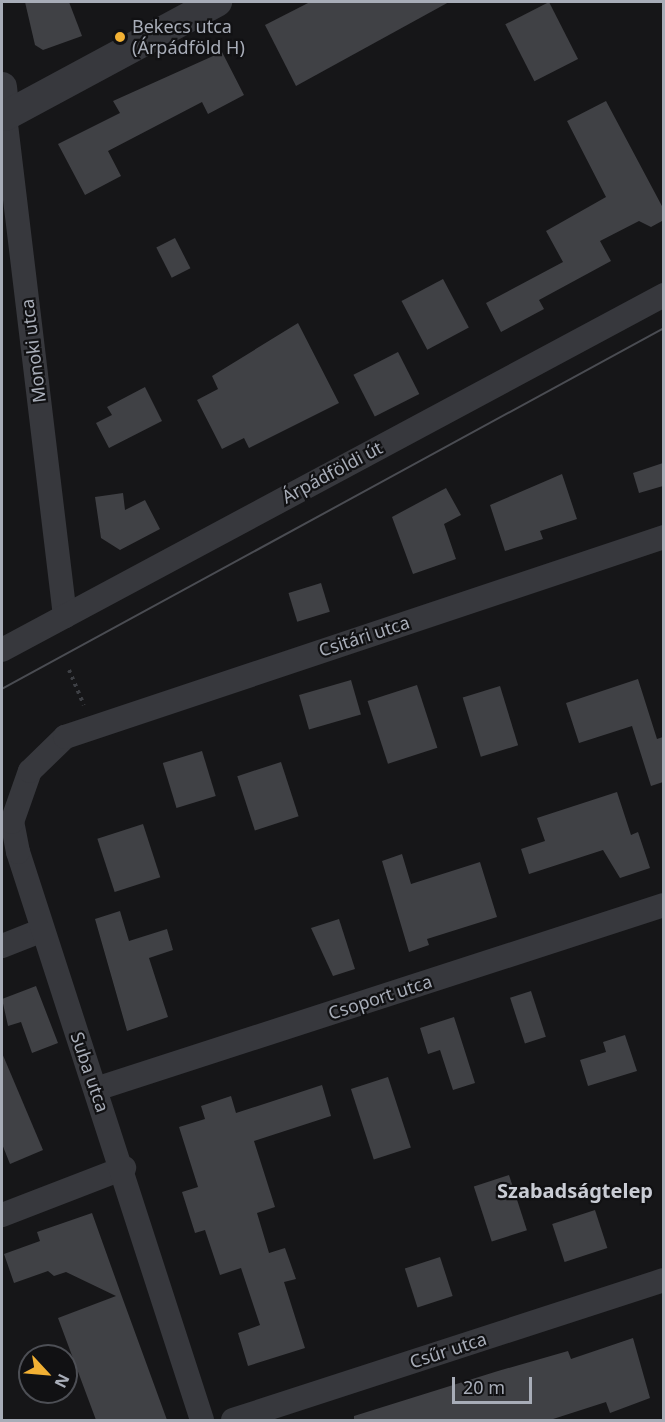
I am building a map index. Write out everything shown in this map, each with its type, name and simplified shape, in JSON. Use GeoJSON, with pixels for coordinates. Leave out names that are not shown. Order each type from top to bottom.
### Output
{"type":"FeatureCollection","features":[{"type":"Feature","properties":{"kind":"street"},"geometry":{"type":"LineString","coordinates":[[3,117],[217,2]]}},
{"type":"Feature","properties":{"kind":"street","name":"Monoki utca"},"geometry":{"type":"LineString","coordinates":[[2,87],[3,117],[65,616]]}},
{"type":"Feature","properties":{"kind":"street","name":"Árpádföldi út"},"geometry":{"type":"LineString","coordinates":[[2,650],[663,295]]}},
{"type":"Feature","properties":{"kind":"street","name":"Csitári utca"},"geometry":{"type":"LineString","coordinates":[[65,737],[663,537]]}},
{"type":"Feature","properties":{"kind":"street","name":"Suba utca"},"geometry":{"type":"LineString","coordinates":[[65,737],[30,771],[12,822],[40,931],[124,1168],[202,1420]]}},
{"type":"Feature","properties":{"kind":"street","name":"Csoport utca"},"geometry":{"type":"LineString","coordinates":[[96,1089],[663,905]]}},
{"type":"Feature","properties":{"kind":"street"},"geometry":{"type":"LineString","coordinates":[[2,946],[40,931]]}},
{"type":"Feature","properties":{"kind":"street"},"geometry":{"type":"LineString","coordinates":[[2,1215],[124,1168]]}},
{"type":"Feature","properties":{"kind":"street","name":"Csűr utca"},"geometry":{"type":"LineString","coordinates":[[233,1420],[663,1280]]}},
{"type":"Feature","properties":{"kind":"path"},"geometry":{"type":"LineString","coordinates":[[69,670],[94,728]]}},
{"type":"Feature","properties":{"kind":"building"},"geometry":{"type":"Polygon","coordinates":[[[25,2],[69,2],[82,36],[43,50],[35,45],[25,2]]]}},
{"type":"Feature","properties":{"kind":"building"},"geometry":{"type":"Polygon","coordinates":[[[310,2],[449,2],[296,86],[265,25],[310,2]]]}},
{"type":"Feature","properties":{"kind":"building"},"geometry":{"type":"Polygon","coordinates":[[[549,2],[578,59],[534,81],[505,24],[549,2]]]}},
{"type":"Feature","properties":{"kind":"building"},"geometry":{"type":"Polygon","coordinates":[[[222,52],[244,95],[208,114],[202,102],[108,151],[121,176],[85,195],[58,144],[120,113],[113,101],[222,52]]]}},
{"type":"Feature","properties":{"kind":"building"},"geometry":{"type":"Polygon","coordinates":[[[606,101],[663,208],[662,221],[651,227],[639,221],[600,241],[611,261],[539,300],[544,309],[501,332],[486,303],[563,262],[546,231],[606,197],[567,121],[606,101]]]}},
{"type":"Feature","properties":{"kind":"building"},"geometry":{"type":"Polygon","coordinates":[[[175,238],[190,268],[172,278],[156,248],[175,238]]]}},
{"type":"Feature","properties":{"kind":"building"},"geometry":{"type":"Polygon","coordinates":[[[443,279],[469,328],[427,350],[402,301],[443,279]]]}},
{"type":"Feature","properties":{"kind":"building"},"geometry":{"type":"Polygon","coordinates":[[[298,323],[339,403],[249,448],[244,438],[222,449],[197,400],[218,389],[212,376],[298,323]]]}},
{"type":"Feature","properties":{"kind":"building"},"geometry":{"type":"Polygon","coordinates":[[[398,352],[419,394],[375,417],[353,375],[398,352]]]}},
{"type":"Feature","properties":{"kind":"building"},"geometry":{"type":"Polygon","coordinates":[[[145,387],[162,421],[109,448],[96,423],[112,415],[107,407],[145,387]]]}},
{"type":"Feature","properties":{"kind":"building"},"geometry":{"type":"Polygon","coordinates":[[[663,463],[663,486],[639,493],[633,473],[663,463]]]}},
{"type":"Feature","properties":{"kind":"building"},"geometry":{"type":"Polygon","coordinates":[[[562,474],[577,519],[540,531],[543,539],[505,551],[490,505],[562,474]]]}},
{"type":"Feature","properties":{"kind":"building"},"geometry":{"type":"Polygon","coordinates":[[[446,488],[461,515],[444,524],[456,559],[413,574],[392,517],[446,488]]]}},
{"type":"Feature","properties":{"kind":"building"},"geometry":{"type":"Polygon","coordinates":[[[123,493],[125,510],[145,500],[160,529],[120,550],[101,538],[95,497],[123,493]]]}},
{"type":"Feature","properties":{"kind":"building"},"geometry":{"type":"Polygon","coordinates":[[[321,583],[330,612],[297,622],[288,593],[321,583]]]}},
{"type":"Feature","properties":{"kind":"building"},"geometry":{"type":"Polygon","coordinates":[[[638,679],[657,739],[663,737],[663,782],[651,786],[632,726],[579,743],[566,703],[638,679]]]}},
{"type":"Feature","properties":{"kind":"building"},"geometry":{"type":"Polygon","coordinates":[[[351,680],[361,715],[309,729],[299,695],[351,680]]]}},
{"type":"Feature","properties":{"kind":"building"},"geometry":{"type":"Polygon","coordinates":[[[417,685],[437,748],[388,764],[368,701],[417,685]]]}},
{"type":"Feature","properties":{"kind":"building"},"geometry":{"type":"Polygon","coordinates":[[[500,686],[518,745],[481,757],[463,697],[500,686]]]}},
{"type":"Feature","properties":{"kind":"building"},"geometry":{"type":"Polygon","coordinates":[[[202,751],[216,796],[177,808],[163,763],[202,751]]]}},
{"type":"Feature","properties":{"kind":"building"},"geometry":{"type":"Polygon","coordinates":[[[281,762],[299,816],[255,830],[237,776],[281,762]]]}},
{"type":"Feature","properties":{"kind":"building"},"geometry":{"type":"Polygon","coordinates":[[[617,792],[631,835],[638,832],[650,868],[620,878],[603,850],[529,874],[521,849],[545,841],[537,818],[617,792]]]}},
{"type":"Feature","properties":{"kind":"building"},"geometry":{"type":"Polygon","coordinates":[[[143,824],[160,877],[115,892],[97,839],[143,824]]]}},
{"type":"Feature","properties":{"kind":"building"},"geometry":{"type":"Polygon","coordinates":[[[402,854],[411,884],[480,862],[497,917],[427,939],[429,945],[409,952],[382,861],[402,854]]]}},
{"type":"Feature","properties":{"kind":"building"},"geometry":{"type":"Polygon","coordinates":[[[120,911],[129,941],[167,929],[173,950],[149,958],[168,1017],[127,1031],[95,919],[120,911]]]}},
{"type":"Feature","properties":{"kind":"building"},"geometry":{"type":"Polygon","coordinates":[[[339,919],[355,969],[333,976],[311,928],[339,919]]]}},
{"type":"Feature","properties":{"kind":"building"},"geometry":{"type":"Polygon","coordinates":[[[36,986],[58,1043],[32,1053],[21,1022],[8,1026],[2,999],[36,986]]]}},
{"type":"Feature","properties":{"kind":"building"},"geometry":{"type":"Polygon","coordinates":[[[531,991],[546,1037],[525,1043],[510,998],[531,991]]]}},
{"type":"Feature","properties":{"kind":"building"},"geometry":{"type":"Polygon","coordinates":[[[454,1017],[475,1083],[453,1090],[440,1050],[428,1054],[420,1028],[454,1017]]]}},
{"type":"Feature","properties":{"kind":"building"},"geometry":{"type":"Polygon","coordinates":[[[625,1035],[637,1071],[588,1086],[580,1060],[606,1052],[603,1042],[625,1035]]]}},
{"type":"Feature","properties":{"kind":"building"},"geometry":{"type":"Polygon","coordinates":[[[2,1053],[43,1150],[10,1164],[2,1144],[2,1053]]]}},
{"type":"Feature","properties":{"kind":"building"},"geometry":{"type":"Polygon","coordinates":[[[388,1077],[411,1147],[374,1159],[351,1089],[388,1077]]]}},
{"type":"Feature","properties":{"kind":"building"},"geometry":{"type":"Polygon","coordinates":[[[322,1085],[331,1116],[254,1141],[275,1207],[257,1213],[269,1253],[285,1248],[296,1279],[284,1282],[305,1348],[248,1366],[238,1333],[260,1325],[241,1268],[220,1275],[205,1230],[195,1233],[182,1192],[198,1187],[179,1127],[205,1119],[201,1106],[231,1096],[236,1113],[322,1085]]]}},
{"type":"Feature","properties":{"kind":"building"},"geometry":{"type":"Polygon","coordinates":[[[509,1175],[527,1230],[492,1242],[474,1186],[509,1175]]]}},
{"type":"Feature","properties":{"kind":"building"},"geometry":{"type":"Polygon","coordinates":[[[595,1210],[607,1248],[565,1262],[552,1224],[595,1210]]]}},
{"type":"Feature","properties":{"kind":"building"},"geometry":{"type":"Polygon","coordinates":[[[92,1213],[167,1420],[96,1420],[78,1372],[78,1344],[68,1344],[58,1318],[116,1296],[66,1272],[54,1276],[48,1271],[14,1283],[4,1254],[40,1241],[37,1232],[92,1213]]]}},
{"type":"Feature","properties":{"kind":"building"},"geometry":{"type":"Polygon","coordinates":[[[440,1257],[453,1296],[417,1307],[405,1268],[440,1257]]]}},
{"type":"Feature","properties":{"kind":"building"},"geometry":{"type":"Polygon","coordinates":[[[633,1338],[650,1398],[610,1413],[606,1402],[550,1420],[354,1420],[354,1416],[498,1371],[568,1351],[571,1359],[633,1338]]]}},
{"type":"Feature","properties":{"kind":"tram line"},"geometry":{"type":"LineString","coordinates":[[2,689],[664,328]]}},
{"type":"Feature","properties":{"kind":"place","name":"Bekecs utca (Árpádföld H)"},"geometry":{"type":"Point","coordinates":[120,37]}},
{"type":"Feature","properties":{"kind":"district","name":"Szabadságtelep"},"geometry":{"type":"Point","coordinates":[575,1190]}}]}
